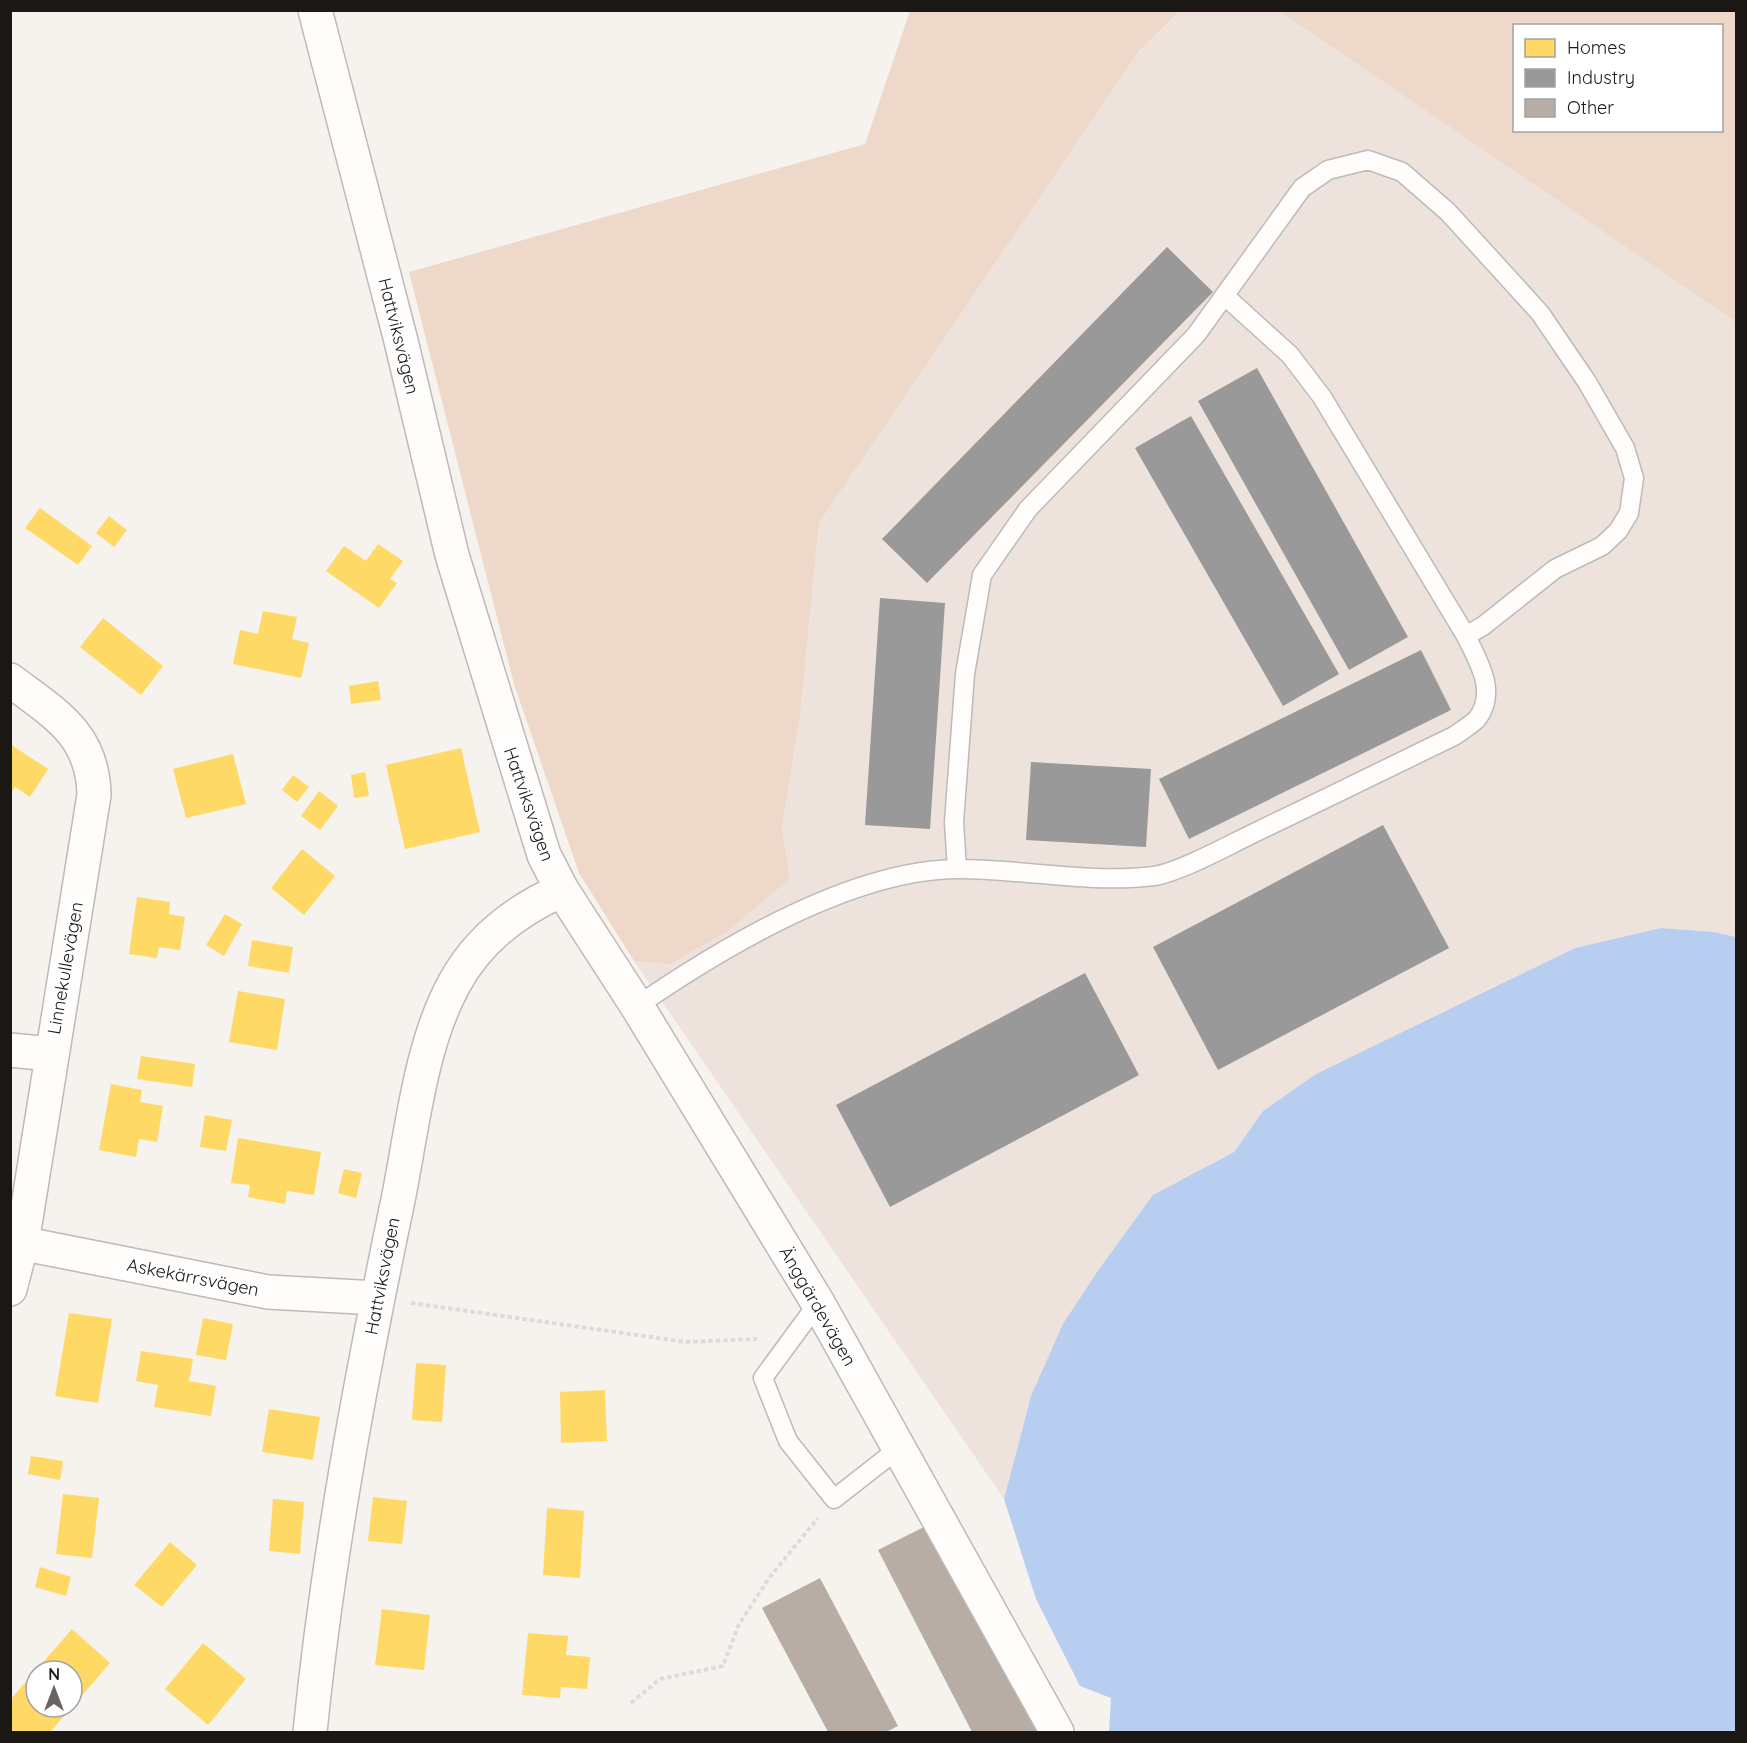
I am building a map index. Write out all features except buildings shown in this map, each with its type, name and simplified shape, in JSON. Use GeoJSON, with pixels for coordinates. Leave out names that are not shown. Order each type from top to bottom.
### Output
{"type":"FeatureCollection","features":[{"type":"Feature","properties":{"kind":"street","name":"Hattviksvägen"},"geometry":{"type":"LineString","coordinates":[[310,1732],[319,1645],[350,1443],[377,1298],[429,1046],[454,983],[492,932],[531,904],[562,890],[544,855],[452,555],[401,341],[315,10]]}},
{"type":"Feature","properties":{"kind":"street","name":"Linnekullevägen"},"geometry":{"type":"LineString","coordinates":[[10,680],[74,733],[85,750],[94,772],[94,795],[51,1054],[16,1242],[10,1289]]}},
{"type":"Feature","properties":{"kind":"street","name":"Änggärdevägen"},"geometry":{"type":"LineString","coordinates":[[562,890],[637,1006],[818,1303],[1057,1732]]}},
{"type":"Feature","properties":{"kind":"street"},"geometry":{"type":"LineString","coordinates":[[10,1050],[51,1054]]}},
{"type":"Feature","properties":{"kind":"street","name":"Askekärrsvägen"},"geometry":{"type":"LineString","coordinates":[[16,1242],[268,1292],[377,1298]]}},
{"type":"Feature","properties":{"kind":"lane"},"geometry":{"type":"LineString","coordinates":[[957,869],[954,822],[965,674],[982,575],[1028,510],[1196,335],[1226,297],[1302,188],[1328,170],[1368,160],[1402,172],[1448,212],[1540,313],[1587,382],[1625,448],[1634,478],[1629,513],[1618,531],[1602,546],[1555,569],[1483,626],[1466,636]]}},
{"type":"Feature","properties":{"kind":"lane"},"geometry":{"type":"LineString","coordinates":[[637,1006],[680,977],[786,917],[843,894],[901,876],[957,869],[1095,877],[1156,876],[1209,855],[1454,736],[1477,718],[1487,694],[1486,678],[1466,636],[1322,397],[1290,355],[1226,297]]}},
{"type":"Feature","properties":{"kind":"lane"},"geometry":{"type":"LineString","coordinates":[[818,1303],[763,1378],[788,1442],[834,1499],[898,1449]]}},
{"type":"Feature","properties":{"kind":"path"},"geometry":{"type":"LineString","coordinates":[[377,1298],[686,1342],[792,1338]]}},
{"type":"Feature","properties":{"kind":"path"},"geometry":{"type":"LineString","coordinates":[[631,1703],[660,1679],[723,1666],[738,1626],[769,1578],[834,1499]]}},
{"type":"Feature","properties":{"kind":"shaded area"},"geometry":{"type":"Polygon","coordinates":[[[910,11],[1180,11],[1139,51],[819,523],[800,716],[782,827],[790,879],[727,932],[670,964],[634,961],[579,873],[514,684],[409,272],[865,144],[910,11]]]}},
{"type":"Feature","properties":{"kind":"shaded area"},"geometry":{"type":"Polygon","coordinates":[[[1180,11],[1279,11],[1736,322],[1736,937],[1714,932],[1661,928],[1575,948],[1316,1074],[1263,1111],[1234,1152],[1153,1195],[1031,1396],[1004,1499],[634,961],[670,964],[727,932],[790,879],[782,827],[800,716],[819,523],[1139,51],[1180,11]]]}},
{"type":"Feature","properties":{"kind":"shaded area"},"geometry":{"type":"Polygon","coordinates":[[[1279,11],[1736,11],[1736,322],[1279,11]]]}},
{"type":"Feature","properties":{"kind":"water"},"geometry":{"type":"Polygon","coordinates":[[[1661,928],[1714,932],[1736,937],[1736,1732],[1109,1732],[1111,1698],[1080,1686],[1036,1599],[1004,1499],[1031,1396],[1063,1324],[1097,1272],[1153,1195],[1234,1152],[1263,1111],[1316,1074],[1575,948],[1661,928]]]}}]}
